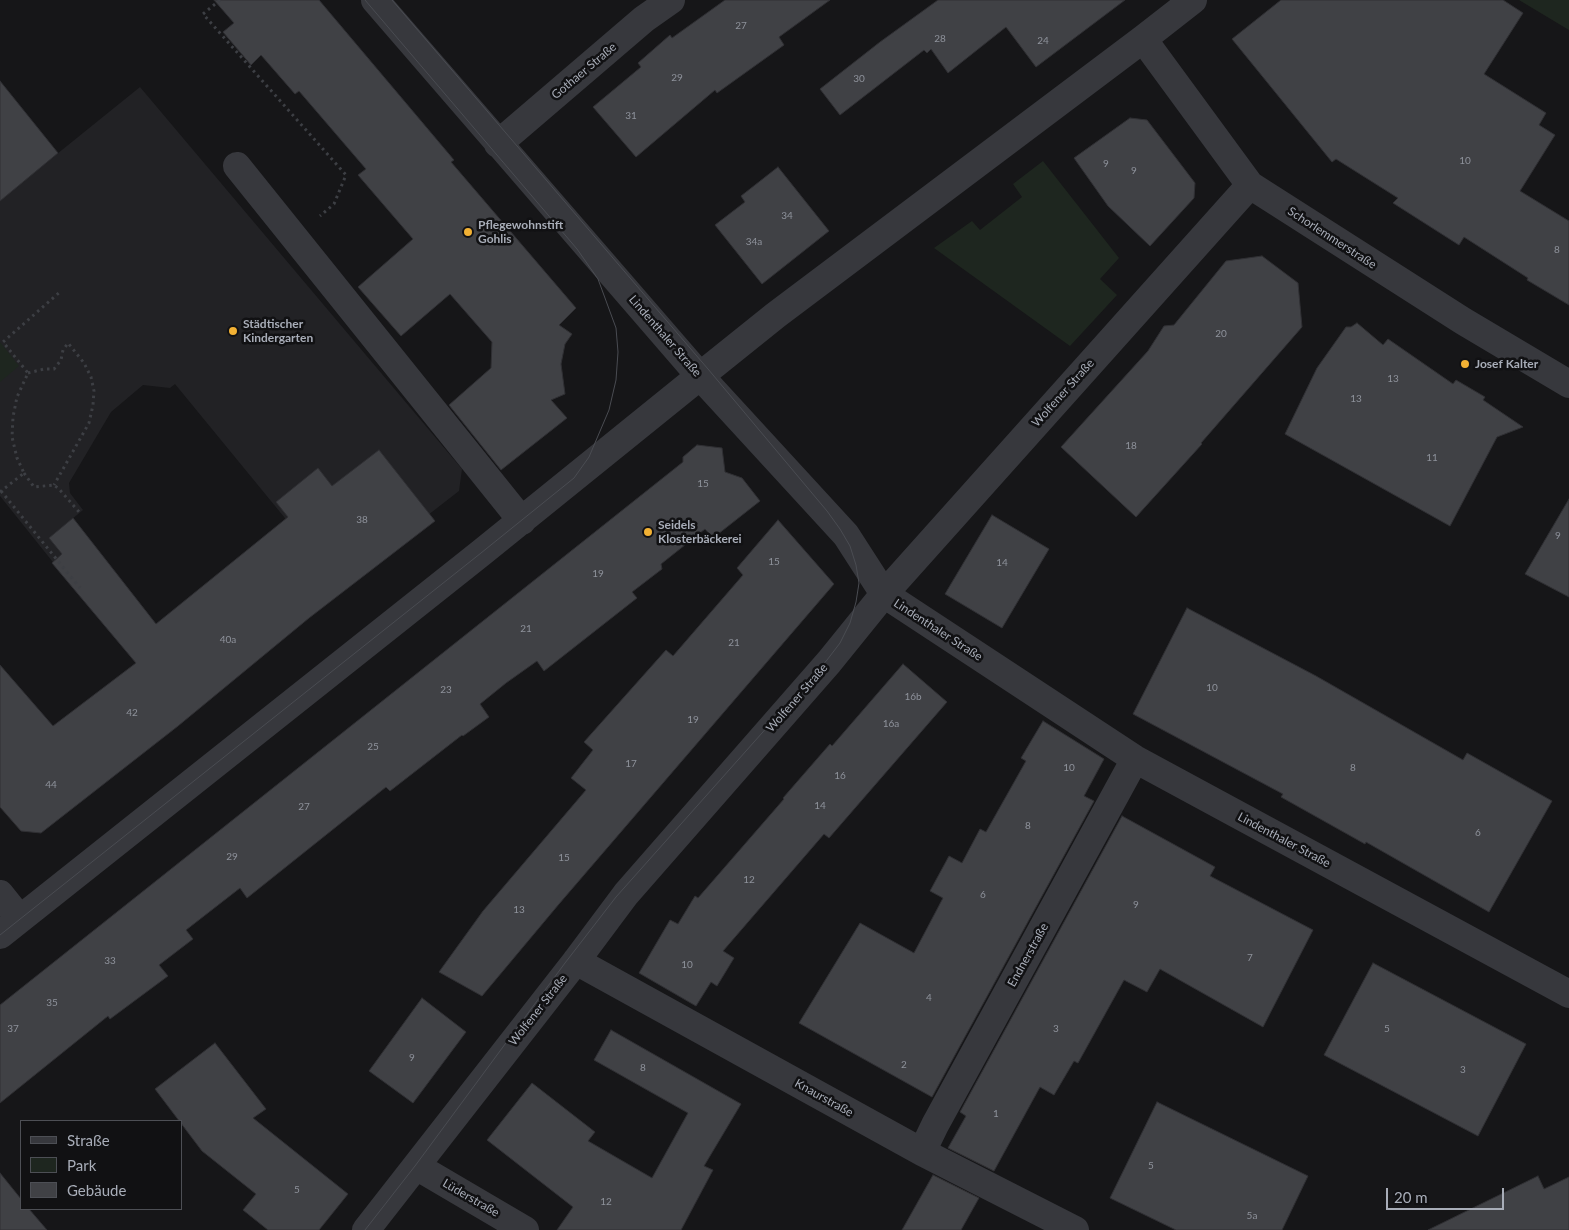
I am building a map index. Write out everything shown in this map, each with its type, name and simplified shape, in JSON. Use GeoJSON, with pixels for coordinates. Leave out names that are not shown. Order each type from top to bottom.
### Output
{"type":"FeatureCollection","features":[{"type":"Feature","properties":{"kind":"street","name":"Lindenthaler Straße"},"geometry":{"type":"LineString","coordinates":[[374,0],[700,376],[846,536],[884,594],[1135,759],[1569,994]]}},
{"type":"Feature","properties":{"kind":"street","name":"Gothaer Straße"},"geometry":{"type":"LineString","coordinates":[[498,144],[644,19],[671,0]]}},
{"type":"Feature","properties":{"kind":"street"},"geometry":{"type":"LineString","coordinates":[[0,894],[10,927],[522,521],[784,309],[1193,0]]}},
{"type":"Feature","properties":{"kind":"street","name":"Schorlemmerstraße"},"geometry":{"type":"LineString","coordinates":[[1143,39],[1250,185],[1463,321],[1569,384]]}},
{"type":"Feature","properties":{"kind":"street"},"geometry":{"type":"LineString","coordinates":[[237,166],[522,521]]}},
{"type":"Feature","properties":{"kind":"street","name":"Wolfener Straße"},"geometry":{"type":"LineString","coordinates":[[366,1230],[626,894],[829,662],[884,594],[1250,185]]}},
{"type":"Feature","properties":{"kind":"street","name":"Endnerstraße"},"geometry":{"type":"LineString","coordinates":[[922,1152],[1135,759]]}},
{"type":"Feature","properties":{"kind":"street","name":"Knaurstraße"},"geometry":{"type":"LineString","coordinates":[[576,961],[922,1152],[1075,1230]]}},
{"type":"Feature","properties":{"kind":"street","name":"Lüderstraße"},"geometry":{"type":"LineString","coordinates":[[416,1166],[525,1230]]}},
{"type":"Feature","properties":{"kind":"path"},"geometry":{"type":"LineString","coordinates":[[220,0],[203,14],[346,175],[334,204],[295,238]]}},
{"type":"Feature","properties":{"kind":"path"},"geometry":{"type":"LineString","coordinates":[[28,373],[3,342],[61,291]]}},
{"type":"Feature","properties":{"kind":"path"},"geometry":{"type":"LineString","coordinates":[[54,485],[88,423],[93,405],[92,377],[84,363],[68,343],[63,350],[61,360],[54,369],[44,368],[28,373],[16,398],[12,437],[17,458],[24,473],[34,487],[54,485],[80,513]]}},
{"type":"Feature","properties":{"kind":"path"},"geometry":{"type":"LineString","coordinates":[[24,473],[1,491],[80,588]]}},
{"type":"Feature","properties":{"kind":"shaded area","name":"Städtischer Kindergarten"},"geometry":{"type":"Polygon","coordinates":[[[140,87],[462,469],[459,491],[339,584],[175,384],[170,388],[143,385],[111,412],[69,483],[70,493],[83,510],[49,538],[85,584],[76,591],[0,496],[0,200],[140,87]]]}},
{"type":"Feature","properties":{"kind":"green space"},"geometry":{"type":"Polygon","coordinates":[[[1519,0],[1569,0],[1569,30],[1519,0]]]}},
{"type":"Feature","properties":{"kind":"green space"},"geometry":{"type":"Polygon","coordinates":[[[1043,161],[1119,258],[1100,279],[1117,295],[1070,346],[934,248],[972,221],[980,230],[1022,197],[1013,184],[1043,161]]]}},
{"type":"Feature","properties":{"kind":"green space"},"geometry":{"type":"Polygon","coordinates":[[[0,342],[19,366],[0,382],[0,342]]]}},
{"type":"Feature","properties":{"kind":"building","name":"Pflegewohnstift Gohlis"},"geometry":{"type":"Polygon","coordinates":[[[214,0],[319,0],[454,160],[451,162],[576,308],[559,325],[572,334],[565,344],[561,364],[565,394],[551,400],[567,418],[501,470],[449,405],[491,368],[492,342],[450,294],[401,336],[358,287],[413,239],[358,175],[366,169],[299,91],[295,94],[261,55],[251,65],[223,32],[234,23],[214,0]]]}},
{"type":"Feature","properties":{"kind":"building"},"geometry":{"type":"Polygon","coordinates":[[[725,0],[830,0],[779,37],[784,45],[717,93],[715,90],[636,157],[593,107],[641,67],[638,63],[670,35],[672,38],[725,0]]]}},
{"type":"Feature","properties":{"kind":"building"},"geometry":{"type":"Polygon","coordinates":[[[938,0],[1125,0],[1036,67],[1006,27],[948,73],[931,49],[927,53],[924,50],[840,115],[820,89],[938,0]]]}},
{"type":"Feature","properties":{"kind":"building"},"geometry":{"type":"Polygon","coordinates":[[[1281,0],[1503,0],[1523,13],[1484,74],[1546,113],[1539,125],[1555,135],[1520,191],[1569,221],[1569,305],[1527,280],[1528,278],[1464,237],[1459,245],[1393,203],[1398,198],[1336,159],[1332,162],[1232,39],[1281,0]]]}},
{"type":"Feature","properties":{"kind":"building"},"geometry":{"type":"Polygon","coordinates":[[[0,81],[58,153],[0,201],[0,81]]]}},
{"type":"Feature","properties":{"kind":"building"},"geometry":{"type":"Polygon","coordinates":[[[1130,118],[1147,120],[1195,183],[1194,198],[1150,246],[1108,206],[1074,158],[1130,118]]]}},
{"type":"Feature","properties":{"kind":"building"},"geometry":{"type":"Polygon","coordinates":[[[778,167],[829,231],[762,284],[715,225],[745,202],[741,196],[778,167]]]}},
{"type":"Feature","properties":{"kind":"building"},"geometry":{"type":"Polygon","coordinates":[[[1262,256],[1298,283],[1302,327],[1202,444],[1136,517],[1061,447],[1148,351],[1164,326],[1174,325],[1226,261],[1262,256]]]}},
{"type":"Feature","properties":{"kind":"building"},"geometry":{"type":"Polygon","coordinates":[[[1357,323],[1383,345],[1388,339],[1453,384],[1456,380],[1485,397],[1483,400],[1523,427],[1497,437],[1450,526],[1285,434],[1317,368],[1346,327],[1351,327],[1357,323]]]}},
{"type":"Feature","properties":{"kind":"building"},"geometry":{"type":"Polygon","coordinates":[[[697,445],[722,448],[725,472],[742,478],[760,501],[713,538],[705,529],[661,564],[662,569],[632,592],[637,598],[544,671],[537,661],[506,683],[480,704],[489,717],[462,735],[390,791],[386,787],[247,898],[240,888],[186,930],[193,939],[159,965],[168,976],[110,1019],[108,1016],[0,1103],[0,1005],[683,462],[683,457],[697,445]]]}},
{"type":"Feature","properties":{"kind":"building"},"geometry":{"type":"Polygon","coordinates":[[[379,450],[435,521],[309,618],[178,726],[41,833],[21,831],[0,807],[0,665],[53,726],[136,663],[52,563],[62,554],[49,538],[73,518],[156,624],[288,517],[276,502],[318,468],[332,486],[379,450]]]}},
{"type":"Feature","properties":{"kind":"building"},"geometry":{"type":"Polygon","coordinates":[[[1569,499],[1569,597],[1525,574],[1569,499]]]}},
{"type":"Feature","properties":{"kind":"building"},"geometry":{"type":"Polygon","coordinates":[[[992,515],[1049,549],[1002,628],[945,594],[992,515]]]}},
{"type":"Feature","properties":{"kind":"building"},"geometry":{"type":"Polygon","coordinates":[[[778,520],[834,584],[482,996],[439,972],[483,911],[586,790],[571,778],[593,750],[584,742],[666,650],[673,656],[743,575],[737,568],[778,520]]]}},
{"type":"Feature","properties":{"kind":"building"},"geometry":{"type":"Polygon","coordinates":[[[1187,608],[1316,676],[1463,760],[1467,753],[1552,801],[1489,912],[1366,842],[1365,844],[1281,797],[1283,794],[1133,714],[1187,608]]]}},
{"type":"Feature","properties":{"kind":"building"},"geometry":{"type":"Polygon","coordinates":[[[903,664],[947,702],[829,838],[824,834],[723,951],[734,958],[717,986],[711,982],[696,1006],[639,973],[670,920],[678,924],[695,896],[698,898],[830,744],[832,746],[903,664]]]}},
{"type":"Feature","properties":{"kind":"building"},"geometry":{"type":"Polygon","coordinates":[[[1043,721],[1104,759],[1084,796],[1094,801],[932,1097],[799,1023],[860,923],[914,953],[943,898],[930,891],[949,856],[962,863],[980,829],[986,832],[1026,761],[1021,758],[1043,721]]]}},
{"type":"Feature","properties":{"kind":"building"},"geometry":{"type":"Polygon","coordinates":[[[1122,816],[1215,867],[1210,876],[1313,930],[1263,1027],[1160,969],[1147,992],[1124,980],[1078,1063],[1074,1061],[1054,1095],[1040,1087],[994,1171],[948,1148],[966,1116],[960,1112],[1122,816]]]}},
{"type":"Feature","properties":{"kind":"building"},"geometry":{"type":"Polygon","coordinates":[[[1373,963],[1526,1044],[1478,1136],[1324,1055],[1373,963]]]}},
{"type":"Feature","properties":{"kind":"building"},"geometry":{"type":"Polygon","coordinates":[[[422,998],[466,1032],[413,1103],[369,1071],[422,998]]]}},
{"type":"Feature","properties":{"kind":"building"},"geometry":{"type":"Polygon","coordinates":[[[611,1030],[741,1104],[704,1166],[713,1170],[681,1230],[557,1230],[573,1207],[487,1140],[532,1083],[595,1132],[588,1141],[652,1178],[688,1113],[594,1060],[611,1030]]]}},
{"type":"Feature","properties":{"kind":"building"},"geometry":{"type":"Polygon","coordinates":[[[215,1043],[266,1109],[253,1118],[348,1194],[319,1230],[268,1230],[243,1210],[256,1194],[202,1151],[182,1125],[182,1120],[178,1120],[155,1089],[215,1043]]]}},
{"type":"Feature","properties":{"kind":"building"},"geometry":{"type":"Polygon","coordinates":[[[1157,1102],[1308,1176],[1282,1230],[1176,1230],[1110,1198],[1157,1102]]]}},
{"type":"Feature","properties":{"kind":"building"},"geometry":{"type":"Polygon","coordinates":[[[0,1173],[20,1198],[20,1210],[30,1210],[47,1230],[0,1230],[0,1173]]]}},
{"type":"Feature","properties":{"kind":"building"},"geometry":{"type":"Polygon","coordinates":[[[933,1175],[979,1198],[961,1230],[902,1230],[933,1175]]]}},
{"type":"Feature","properties":{"kind":"building"},"geometry":{"type":"Polygon","coordinates":[[[1538,1176],[1544,1189],[1569,1177],[1569,1230],[1428,1230],[1538,1176]]]}},
{"type":"Feature","properties":{"kind":"tram line"},"geometry":{"type":"LineString","coordinates":[[0,935],[574,478],[589,457],[609,410],[616,380],[618,352],[616,328],[598,279],[577,249],[365,0]]}},
{"type":"Feature","properties":{"kind":"tram line"},"geometry":{"type":"LineString","coordinates":[[365,1230],[616,897],[840,643],[850,623],[859,583],[850,546],[827,511],[392,0]]}},
{"type":"Feature","properties":{"kind":"place","name":"Pflegewohnstift Gohlis"},"geometry":{"type":"Point","coordinates":[468,232]}},
{"type":"Feature","properties":{"kind":"place","name":"Städtischer Kindergarten"},"geometry":{"type":"Point","coordinates":[233,331]}},
{"type":"Feature","properties":{"kind":"place","name":"Josef Kalter"},"geometry":{"type":"Point","coordinates":[1465,364]}},
{"type":"Feature","properties":{"kind":"place","name":"Seidels Klosterbäckerei"},"geometry":{"type":"Point","coordinates":[648,532]}}]}
